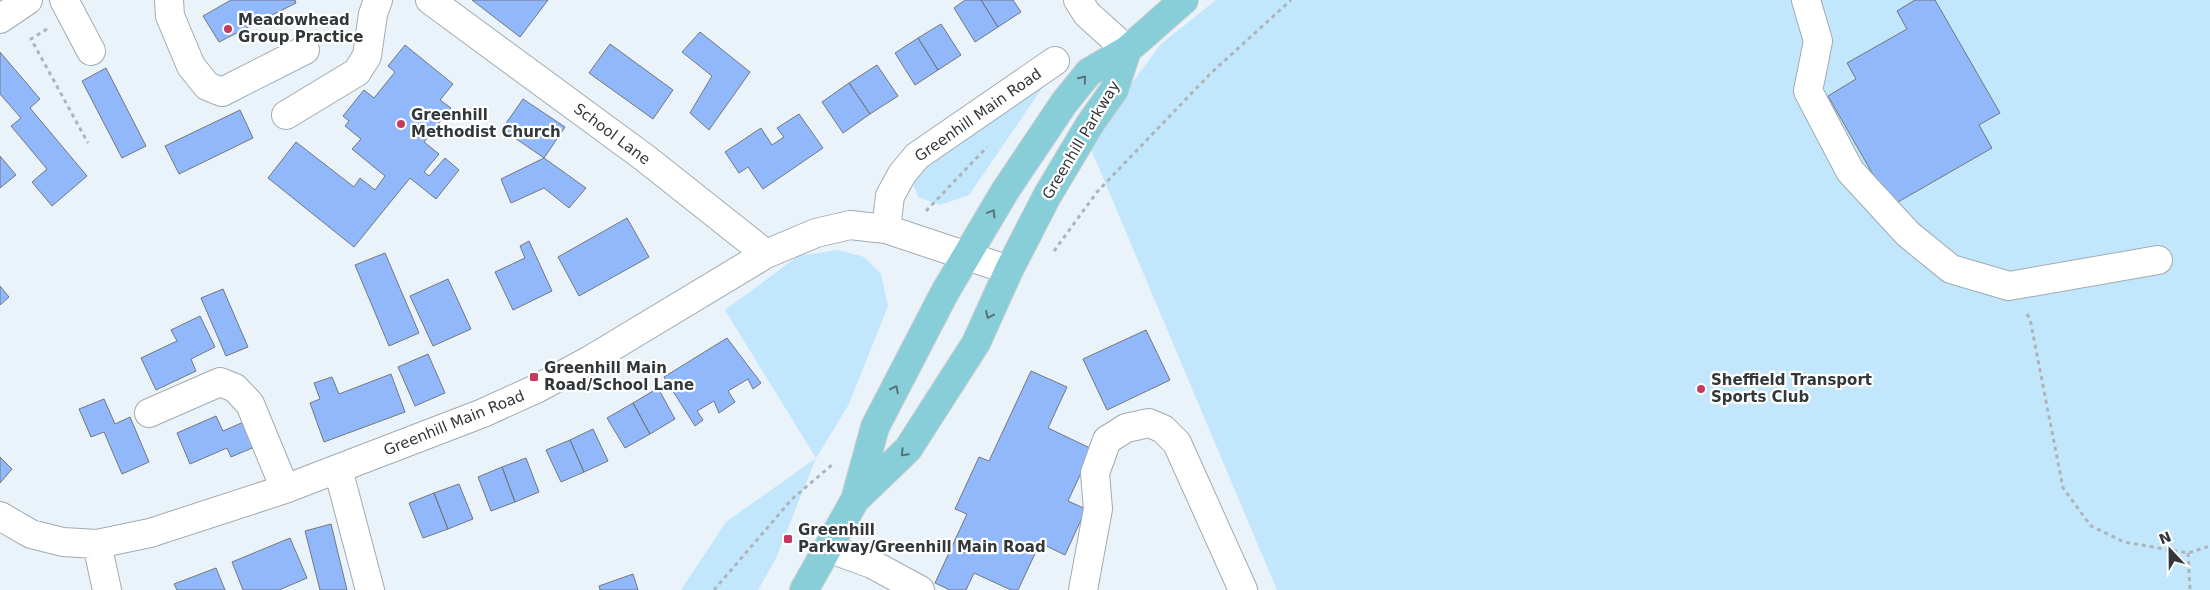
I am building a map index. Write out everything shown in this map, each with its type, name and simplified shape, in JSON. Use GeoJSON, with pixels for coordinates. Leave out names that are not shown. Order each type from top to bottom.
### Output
{"type":"FeatureCollection","features":[{"type":"Feature","properties":{"kind":"main road"},"geometry":{"type":"LineString","coordinates":[[1127,50],[1184,0]]}},
{"type":"Feature","properties":{"kind":"main road","name":"Greenhill Parkway"},"geometry":{"type":"LineString","coordinates":[[804,590],[855,500],[874,427],[940,300],[1005,191],[1064,103],[1089,72],[1127,50]]}},
{"type":"Feature","properties":{"kind":"main road","name":"Greenhill Parkway"},"geometry":{"type":"LineString","coordinates":[[855,500],[908,448],[976,343],[1009,270],[1047,196],[1090,124],[1114,90],[1127,50]]}},
{"type":"Feature","properties":{"kind":"street"},"geometry":{"type":"LineString","coordinates":[[0,19],[28,0]]}},
{"type":"Feature","properties":{"kind":"street"},"geometry":{"type":"LineString","coordinates":[[169,0],[170,16],[191,66],[207,86],[222,92],[305,50]]}},
{"type":"Feature","properties":{"kind":"street"},"geometry":{"type":"LineString","coordinates":[[286,115],[357,72],[367,56],[373,14],[378,0]]}},
{"type":"Feature","properties":{"kind":"street","name":"School Lane"},"geometry":{"type":"LineString","coordinates":[[430,0],[645,158],[766,254]]}},
{"type":"Feature","properties":{"kind":"street"},"geometry":{"type":"LineString","coordinates":[[1078,0],[1087,14],[1127,50]]}},
{"type":"Feature","properties":{"kind":"street"},"geometry":{"type":"LineString","coordinates":[[1806,0],[1818,41],[1808,91],[1850,171],[1908,234],[1951,269],[2009,286],[2158,260]]}},
{"type":"Feature","properties":{"kind":"street"},"geometry":{"type":"LineString","coordinates":[[68,7],[91,51]]}},
{"type":"Feature","properties":{"kind":"street","name":"Greenhill Main Road"},"geometry":{"type":"LineString","coordinates":[[886,229],[890,196],[902,174],[917,156],[1056,61]]}},
{"type":"Feature","properties":{"kind":"street","name":"Greenhill Main Road"},"geometry":{"type":"LineString","coordinates":[[0,516],[31,534],[64,542],[97,544],[150,533],[286,489],[483,413],[538,388],[590,360],[766,254],[816,233],[850,225],[886,229],[1009,270]]}},
{"type":"Feature","properties":{"kind":"street"},"geometry":{"type":"LineString","coordinates":[[149,414],[220,382],[236,388],[250,404],[286,489]]}},
{"type":"Feature","properties":{"kind":"street"},"geometry":{"type":"LineString","coordinates":[[1083,590],[1098,509],[1095,473],[1107,440],[1126,428],[1150,423],[1163,429],[1177,443],[1243,590]]}},
{"type":"Feature","properties":{"kind":"street"},"geometry":{"type":"LineString","coordinates":[[338,469],[370,590]]}},
{"type":"Feature","properties":{"kind":"street"},"geometry":{"type":"LineString","coordinates":[[97,544],[106,590]]}},
{"type":"Feature","properties":{"kind":"street"},"geometry":{"type":"LineString","coordinates":[[828,548],[872,564],[920,590]]}},
{"type":"Feature","properties":{"kind":"path"},"geometry":{"type":"LineString","coordinates":[[1051,256],[1097,192],[1210,74],[1291,0]]}},
{"type":"Feature","properties":{"kind":"path"},"geometry":{"type":"LineString","coordinates":[[68,7],[31,39],[88,143]]}},
{"type":"Feature","properties":{"kind":"path"},"geometry":{"type":"LineString","coordinates":[[2009,286],[2030,319],[2063,488],[2091,526],[2124,542],[2188,553],[2210,546]]}},
{"type":"Feature","properties":{"kind":"path"},"geometry":{"type":"LineString","coordinates":[[714,590],[792,500],[837,460]]}},
{"type":"Feature","properties":{"kind":"path"},"geometry":{"type":"LineString","coordinates":[[2188,553],[2190,590]]}},
{"type":"Feature","properties":{"kind":"shaded area","name":"Sheffield Transport Sports Club"},"geometry":{"type":"Polygon","coordinates":[[[1216,0],[2210,0],[2210,590],[1277,590],[1088,142],[1161,44],[1216,0]]]}},
{"type":"Feature","properties":{"kind":"shaded area"},"geometry":{"type":"Polygon","coordinates":[[[1045,84],[969,195],[940,205],[918,197],[914,186],[914,170],[1045,84]]]}},
{"type":"Feature","properties":{"kind":"shaded area"},"geometry":{"type":"Polygon","coordinates":[[[838,250],[864,257],[881,274],[888,306],[849,404],[816,458],[725,310],[798,256],[838,250]]]}},
{"type":"Feature","properties":{"kind":"shaded area"},"geometry":{"type":"Polygon","coordinates":[[[816,458],[776,558],[758,590],[681,590],[726,522],[816,458]]]}},
{"type":"Feature","properties":{"kind":"building","name":"Meadowhead Group Practice"},"geometry":{"type":"Polygon","coordinates":[[[231,0],[295,0],[296,3],[219,42],[203,16],[231,0]]]}},
{"type":"Feature","properties":{"kind":"building"},"geometry":{"type":"Polygon","coordinates":[[[472,0],[548,0],[520,37],[472,0]]]}},
{"type":"Feature","properties":{"kind":"building"},"geometry":{"type":"Polygon","coordinates":[[[965,0],[981,0],[998,27],[975,42],[954,8],[965,0]]]}},
{"type":"Feature","properties":{"kind":"building"},"geometry":{"type":"Polygon","coordinates":[[[981,0],[1013,0],[1021,12],[998,27],[981,0]]]}},
{"type":"Feature","properties":{"kind":"building"},"geometry":{"type":"Polygon","coordinates":[[[1915,0],[1935,0],[2000,113],[1979,125],[1992,148],[1891,206],[1828,96],[1856,79],[1847,63],[1907,29],[1897,11],[1915,0]]]}},
{"type":"Feature","properties":{"kind":"building"},"geometry":{"type":"Polygon","coordinates":[[[941,24],[961,55],[938,70],[918,38],[941,24]]]}},
{"type":"Feature","properties":{"kind":"building"},"geometry":{"type":"Polygon","coordinates":[[[700,32],[750,72],[709,130],[690,113],[712,76],[682,52],[700,32]]]}},
{"type":"Feature","properties":{"kind":"building"},"geometry":{"type":"Polygon","coordinates":[[[918,38],[938,70],[915,85],[895,53],[918,38]]]}},
{"type":"Feature","properties":{"kind":"building"},"geometry":{"type":"Polygon","coordinates":[[[610,44],[673,90],[653,119],[589,73],[610,44]]]}},
{"type":"Feature","properties":{"kind":"building"},"geometry":{"type":"Polygon","coordinates":[[[405,45],[453,84],[440,100],[451,108],[424,142],[439,154],[424,172],[429,176],[445,158],[459,170],[436,199],[410,178],[354,247],[268,178],[296,142],[354,187],[360,178],[375,190],[385,176],[352,149],[361,139],[345,126],[349,121],[343,116],[364,90],[374,98],[395,72],[388,66],[405,45]]]}},
{"type":"Feature","properties":{"kind":"building"},"geometry":{"type":"Polygon","coordinates":[[[0,52],[40,99],[30,108],[87,176],[52,206],[32,182],[47,169],[11,126],[21,118],[0,94],[0,52]]]}},
{"type":"Feature","properties":{"kind":"building"},"geometry":{"type":"Polygon","coordinates":[[[877,65],[898,96],[870,114],[849,83],[877,65]]]}},
{"type":"Feature","properties":{"kind":"building"},"geometry":{"type":"Polygon","coordinates":[[[106,68],[146,146],[122,158],[82,81],[106,68]]]}},
{"type":"Feature","properties":{"kind":"building"},"geometry":{"type":"Polygon","coordinates":[[[849,83],[870,114],[843,133],[822,102],[849,83]]]}},
{"type":"Feature","properties":{"kind":"building"},"geometry":{"type":"Polygon","coordinates":[[[523,99],[565,127],[544,158],[502,129],[523,99]]]}},
{"type":"Feature","properties":{"kind":"building"},"geometry":{"type":"Polygon","coordinates":[[[240,110],[253,138],[179,174],[165,146],[240,110]]]}},
{"type":"Feature","properties":{"kind":"building"},"geometry":{"type":"Polygon","coordinates":[[[799,114],[823,148],[763,189],[748,167],[739,173],[725,152],[761,128],[772,145],[784,137],[777,128],[799,114]]]}},
{"type":"Feature","properties":{"kind":"building"},"geometry":{"type":"Polygon","coordinates":[[[0,156],[16,175],[0,188],[0,156]]]}},
{"type":"Feature","properties":{"kind":"building"},"geometry":{"type":"Polygon","coordinates":[[[544,158],[586,188],[569,208],[544,188],[511,203],[501,179],[544,158]]]}},
{"type":"Feature","properties":{"kind":"building"},"geometry":{"type":"Polygon","coordinates":[[[627,218],[649,257],[579,296],[558,257],[627,218]]]}},
{"type":"Feature","properties":{"kind":"building"},"geometry":{"type":"Polygon","coordinates":[[[529,241],[552,291],[513,310],[495,272],[525,258],[520,246],[529,241]]]}},
{"type":"Feature","properties":{"kind":"building"},"geometry":{"type":"Polygon","coordinates":[[[385,253],[419,333],[389,346],[355,265],[385,253]]]}},
{"type":"Feature","properties":{"kind":"building"},"geometry":{"type":"Polygon","coordinates":[[[448,279],[471,329],[433,346],[410,296],[448,279]]]}},
{"type":"Feature","properties":{"kind":"building"},"geometry":{"type":"Polygon","coordinates":[[[0,286],[9,297],[0,305],[0,286]]]}},
{"type":"Feature","properties":{"kind":"building"},"geometry":{"type":"Polygon","coordinates":[[[223,289],[248,347],[226,356],[201,298],[223,289]]]}},
{"type":"Feature","properties":{"kind":"building"},"geometry":{"type":"Polygon","coordinates":[[[200,316],[215,347],[191,359],[196,371],[156,390],[141,358],[177,341],[171,330],[200,316]]]}},
{"type":"Feature","properties":{"kind":"building"},"geometry":{"type":"Polygon","coordinates":[[[1146,330],[1170,380],[1107,410],[1083,359],[1146,330]]]}},
{"type":"Feature","properties":{"kind":"building"},"geometry":{"type":"Polygon","coordinates":[[[727,338],[761,383],[753,389],[748,379],[728,391],[735,402],[719,413],[714,401],[697,411],[703,420],[695,426],[664,377],[727,338]]]}},
{"type":"Feature","properties":{"kind":"building"},"geometry":{"type":"Polygon","coordinates":[[[428,354],[445,393],[415,406],[398,367],[428,354]]]}},
{"type":"Feature","properties":{"kind":"building"},"geometry":{"type":"Polygon","coordinates":[[[1031,371],[1067,387],[1048,428],[1092,449],[1068,501],[1086,509],[1065,555],[1040,543],[1018,590],[1011,590],[974,573],[966,590],[950,590],[935,583],[967,514],[955,509],[979,457],[989,461],[1031,371]]]}},
{"type":"Feature","properties":{"kind":"building"},"geometry":{"type":"Polygon","coordinates":[[[391,374],[405,412],[324,442],[310,403],[320,399],[314,383],[332,377],[339,394],[391,374]]]}},
{"type":"Feature","properties":{"kind":"building"},"geometry":{"type":"Polygon","coordinates":[[[658,388],[675,419],[650,434],[633,403],[658,388]]]}},
{"type":"Feature","properties":{"kind":"building"},"geometry":{"type":"Polygon","coordinates":[[[104,399],[115,424],[130,417],[149,462],[122,474],[104,432],[91,437],[79,409],[104,399]]]}},
{"type":"Feature","properties":{"kind":"building"},"geometry":{"type":"Polygon","coordinates":[[[633,403],[650,434],[625,448],[607,418],[633,403]]]}},
{"type":"Feature","properties":{"kind":"building"},"geometry":{"type":"Polygon","coordinates":[[[216,416],[223,431],[246,421],[257,446],[231,457],[227,448],[190,464],[177,433],[216,416]]]}},
{"type":"Feature","properties":{"kind":"building"},"geometry":{"type":"Polygon","coordinates":[[[593,429],[608,461],[584,472],[570,440],[593,429]]]}},
{"type":"Feature","properties":{"kind":"building"},"geometry":{"type":"Polygon","coordinates":[[[570,440],[584,472],[561,482],[546,450],[570,440]]]}},
{"type":"Feature","properties":{"kind":"building"},"geometry":{"type":"Polygon","coordinates":[[[0,457],[12,469],[0,483],[0,457]]]}},
{"type":"Feature","properties":{"kind":"building"},"geometry":{"type":"Polygon","coordinates":[[[526,458],[539,492],[515,502],[502,467],[526,458]]]}},
{"type":"Feature","properties":{"kind":"building"},"geometry":{"type":"Polygon","coordinates":[[[502,467],[515,502],[491,511],[478,477],[502,467]]]}},
{"type":"Feature","properties":{"kind":"building"},"geometry":{"type":"Polygon","coordinates":[[[459,484],[473,519],[448,529],[434,493],[459,484]]]}},
{"type":"Feature","properties":{"kind":"building"},"geometry":{"type":"Polygon","coordinates":[[[434,493],[448,529],[423,538],[409,503],[434,493]]]}},
{"type":"Feature","properties":{"kind":"building"},"geometry":{"type":"Polygon","coordinates":[[[331,524],[347,590],[320,590],[305,531],[331,524]]]}},
{"type":"Feature","properties":{"kind":"building"},"geometry":{"type":"Polygon","coordinates":[[[290,538],[307,578],[279,590],[243,590],[232,562],[290,538]]]}},
{"type":"Feature","properties":{"kind":"building"},"geometry":{"type":"Polygon","coordinates":[[[216,568],[225,590],[177,590],[174,584],[216,568]]]}},
{"type":"Feature","properties":{"kind":"building"},"geometry":{"type":"Polygon","coordinates":[[[633,574],[638,590],[600,590],[599,586],[633,574]]]}},
{"type":"Feature","properties":{"kind":"place","name":"Meadowhead Group Practice"},"geometry":{"type":"Point","coordinates":[228,29]}},
{"type":"Feature","properties":{"kind":"place","name":"Greenhill Methodist Church"},"geometry":{"type":"Point","coordinates":[401,124]}},
{"type":"Feature","properties":{"kind":"place","name":"Greenhill Main Road/School Lane"},"geometry":{"type":"Point","coordinates":[534,377]}},
{"type":"Feature","properties":{"kind":"place","name":"Sheffield Transport Sports Club"},"geometry":{"type":"Point","coordinates":[1701,389]}},
{"type":"Feature","properties":{"kind":"place","name":"Greenhill Parkway/Greenhill Main Road"},"geometry":{"type":"Point","coordinates":[788,539]}}]}
